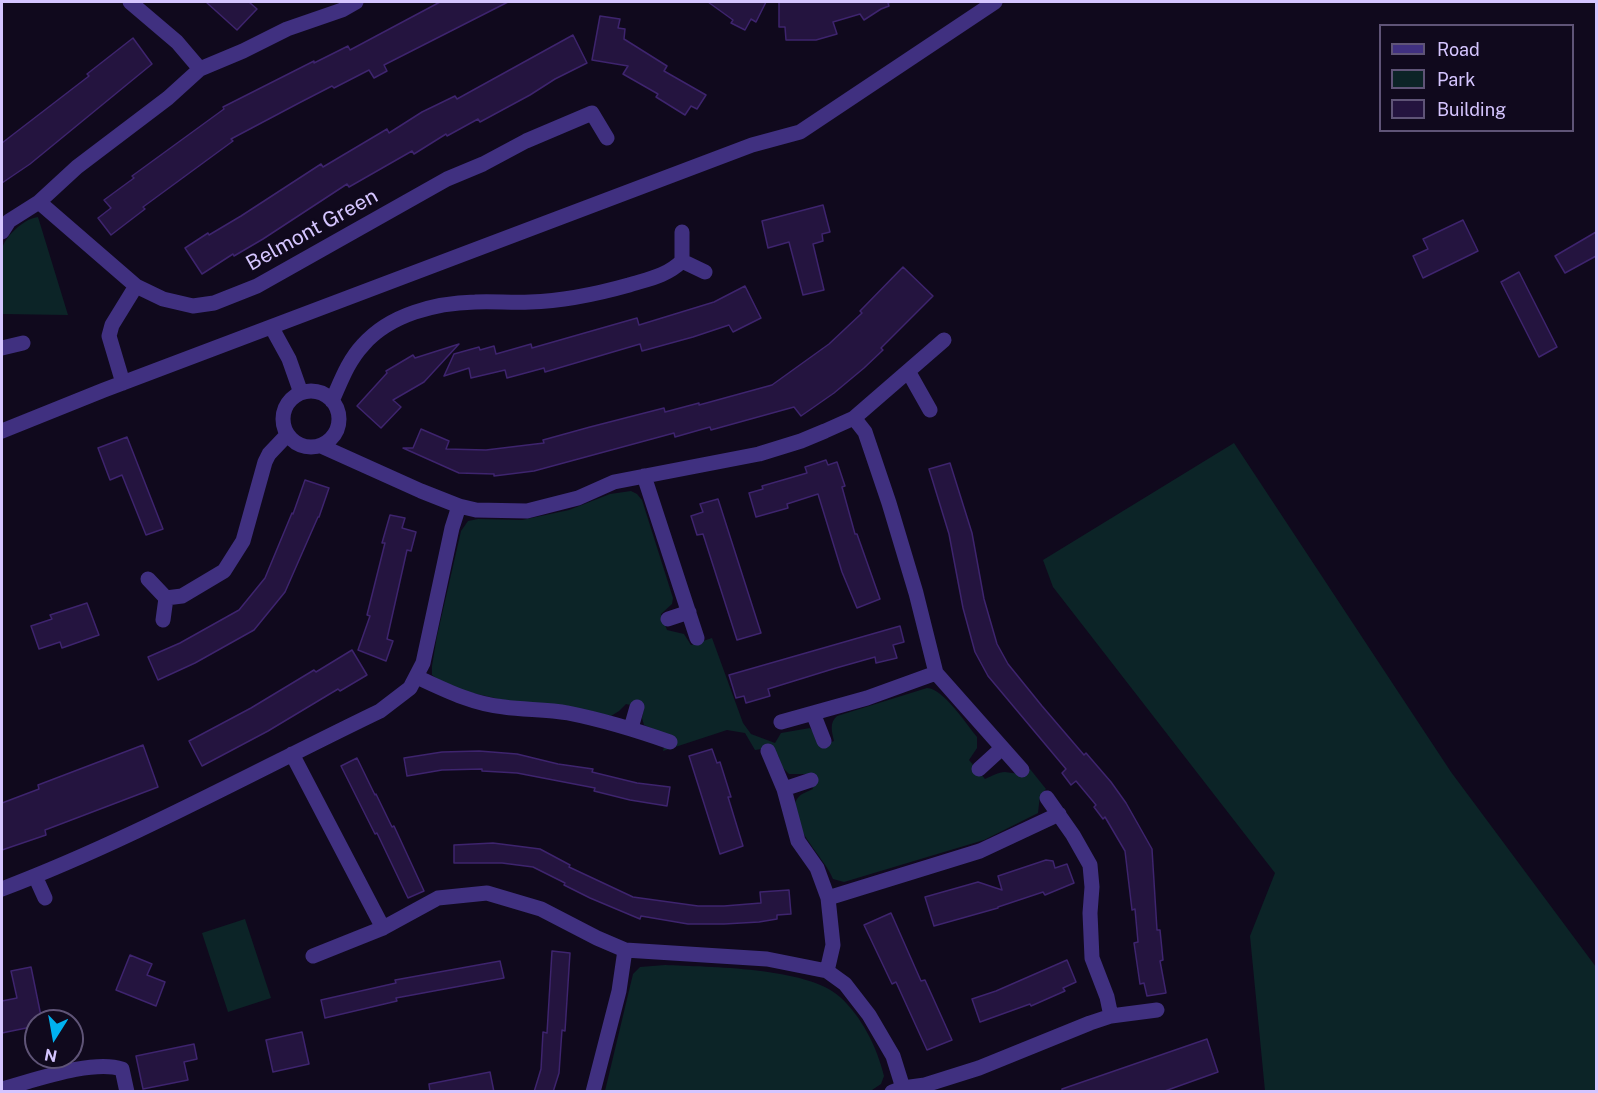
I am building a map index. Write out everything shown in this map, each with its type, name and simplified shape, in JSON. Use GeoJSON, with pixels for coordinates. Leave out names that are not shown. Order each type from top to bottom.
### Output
{"type":"FeatureCollection","features":[{"type":"Feature","properties":{"kind":"street"},"geometry":{"type":"LineString","coordinates":[[130,2],[177,42],[200,69]]}},
{"type":"Feature","properties":{"kind":"street"},"geometry":{"type":"LineString","coordinates":[[2,232],[9,221],[39,202],[77,167],[168,98],[200,69],[287,29],[342,10],[356,2]]}},
{"type":"Feature","properties":{"kind":"street"},"geometry":{"type":"LineString","coordinates":[[2,431],[752,145],[800,132],[995,2]]}},
{"type":"Feature","properties":{"kind":"street","name":"Belmont Green"},"geometry":{"type":"LineString","coordinates":[[39,202],[136,286],[163,299],[193,306],[214,303],[257,286],[447,179],[592,113],[606,138]]}},
{"type":"Feature","properties":{"kind":"street"},"geometry":{"type":"LineString","coordinates":[[682,232],[682,261]]}},
{"type":"Feature","properties":{"kind":"street"},"geometry":{"type":"LineString","coordinates":[[682,261],[705,272]]}},
{"type":"Feature","properties":{"kind":"street"},"geometry":{"type":"LineString","coordinates":[[332,401],[344,373],[363,345],[374,334],[405,316],[445,305],[475,302],[533,302],[606,292],[665,275],[682,261]]}},
{"type":"Feature","properties":{"kind":"street"},"geometry":{"type":"LineString","coordinates":[[123,383],[109,336],[112,325],[136,286]]}},
{"type":"Feature","properties":{"kind":"street"},"geometry":{"type":"LineString","coordinates":[[272,328],[289,359],[301,393]]}},
{"type":"Feature","properties":{"kind":"street"},"geometry":{"type":"LineString","coordinates":[[321,446],[335,435],[339,427],[340,417],[337,408],[332,401],[318,392],[301,393],[288,403],[284,410],[284,427],[287,435],[294,442],[302,446],[321,446],[459,506],[476,510],[526,511],[578,498],[614,482],[759,454],[801,441],[854,418],[944,340]]}},
{"type":"Feature","properties":{"kind":"street"},"geometry":{"type":"LineString","coordinates":[[2,348],[23,344]]}},
{"type":"Feature","properties":{"kind":"street"},"geometry":{"type":"LineString","coordinates":[[908,371],[930,410]]}},
{"type":"Feature","properties":{"kind":"street"},"geometry":{"type":"LineString","coordinates":[[854,418],[865,432],[889,503],[916,593],[936,673],[1022,770]]}},
{"type":"Feature","properties":{"kind":"street"},"geometry":{"type":"LineString","coordinates":[[166,598],[182,596],[224,571],[243,541],[265,462],[287,435]]}},
{"type":"Feature","properties":{"kind":"street"},"geometry":{"type":"LineString","coordinates":[[644,476],[697,638]]}},
{"type":"Feature","properties":{"kind":"street"},"geometry":{"type":"LineString","coordinates":[[2,889],[168,815],[380,711],[399,699],[410,688],[423,663],[452,528],[459,506]]}},
{"type":"Feature","properties":{"kind":"street"},"geometry":{"type":"LineString","coordinates":[[148,579],[166,598],[164,620]]}},
{"type":"Feature","properties":{"kind":"street"},"geometry":{"type":"LineString","coordinates":[[668,619],[689,612]]}},
{"type":"Feature","properties":{"kind":"street"},"geometry":{"type":"LineString","coordinates":[[782,722],[867,698],[936,673]]}},
{"type":"Feature","properties":{"kind":"street"},"geometry":{"type":"LineString","coordinates":[[417,677],[452,693],[492,705],[566,713],[631,728],[670,742]]}},
{"type":"Feature","properties":{"kind":"street"},"geometry":{"type":"LineString","coordinates":[[631,728],[637,707]]}},
{"type":"Feature","properties":{"kind":"street"},"geometry":{"type":"LineString","coordinates":[[813,713],[824,741]]}},
{"type":"Feature","properties":{"kind":"street"},"geometry":{"type":"LineString","coordinates":[[979,769],[1002,748]]}},
{"type":"Feature","properties":{"kind":"street"},"geometry":{"type":"LineString","coordinates":[[768,751],[784,789],[798,842],[817,868],[828,898],[833,945],[827,971]]}},
{"type":"Feature","properties":{"kind":"street"},"geometry":{"type":"LineString","coordinates":[[292,754],[383,928]]}},
{"type":"Feature","properties":{"kind":"street"},"geometry":{"type":"LineString","coordinates":[[784,789],[811,780]]}},
{"type":"Feature","properties":{"kind":"street"},"geometry":{"type":"LineString","coordinates":[[1047,798],[1073,835],[1090,865],[1092,958],[1112,1016]]}},
{"type":"Feature","properties":{"kind":"street"},"geometry":{"type":"LineString","coordinates":[[828,898],[980,851],[1059,814]]}},
{"type":"Feature","properties":{"kind":"street"},"geometry":{"type":"LineString","coordinates":[[35,876],[45,898]]}},
{"type":"Feature","properties":{"kind":"street"},"geometry":{"type":"LineString","coordinates":[[313,956],[383,928],[438,898],[487,893],[541,909],[625,950],[767,959],[827,971],[845,984],[869,1016],[893,1056],[898,1090],[925,1085],[979,1068],[1112,1016],[1157,1010]]}},
{"type":"Feature","properties":{"kind":"street"},"geometry":{"type":"LineString","coordinates":[[593,1092],[619,991],[625,950]]}},
{"type":"Feature","properties":{"kind":"street"},"geometry":{"type":"LineString","coordinates":[[2,1089],[93,1066],[110,1065],[122,1068],[127,1092]]}},
{"type":"Feature","properties":{"kind":"green space"},"geometry":{"type":"Polygon","coordinates":[[[38,217],[68,315],[3,314],[2,249],[16,228],[38,217]]]}},
{"type":"Feature","properties":{"kind":"green space"},"geometry":{"type":"Polygon","coordinates":[[[1234,443],[1451,772],[1596,967],[1596,1091],[1265,1091],[1250,936],[1275,873],[1053,587],[1043,560],[1234,443]]]}},
{"type":"Feature","properties":{"kind":"green space"},"geometry":{"type":"Polygon","coordinates":[[[631,491],[642,500],[673,598],[672,604],[661,614],[667,630],[684,634],[691,645],[712,638],[743,723],[751,734],[775,743],[781,733],[810,728],[820,746],[834,741],[832,725],[837,716],[927,688],[940,694],[977,737],[977,748],[969,760],[985,779],[1000,773],[1021,773],[1030,769],[1046,789],[1040,795],[1038,813],[984,840],[844,882],[833,879],[796,818],[794,808],[797,799],[813,789],[808,774],[789,774],[781,766],[778,755],[761,749],[755,750],[745,733],[727,730],[663,751],[667,735],[644,725],[642,718],[644,708],[626,704],[611,716],[517,703],[450,688],[432,675],[437,636],[461,531],[468,521],[478,519],[522,520],[569,510],[610,494],[631,491]]]}},
{"type":"Feature","properties":{"kind":"green space"},"geometry":{"type":"Polygon","coordinates":[[[245,919],[271,998],[228,1012],[202,933],[245,919]]]}},
{"type":"Feature","properties":{"kind":"green space"},"geometry":{"type":"Polygon","coordinates":[[[665,965],[731,968],[782,974],[825,987],[848,1005],[868,1033],[884,1076],[881,1084],[869,1092],[605,1091],[633,974],[640,967],[665,965]]]}},
{"type":"Feature","properties":{"kind":"building"},"geometry":{"type":"Polygon","coordinates":[[[206,2],[249,2],[257,9],[237,30],[206,2]]]}},
{"type":"Feature","properties":{"kind":"building"},"geometry":{"type":"Polygon","coordinates":[[[440,2],[508,2],[384,65],[387,71],[374,78],[369,70],[334,88],[332,86],[231,139],[233,141],[143,207],[145,209],[111,235],[98,218],[111,208],[104,200],[134,178],[132,176],[224,109],[223,107],[314,61],[314,63],[348,46],[350,50],[440,2]]]}},
{"type":"Feature","properties":{"kind":"building"},"geometry":{"type":"Polygon","coordinates":[[[708,2],[766,2],[756,22],[751,19],[745,30],[731,23],[733,20],[708,2]]]}},
{"type":"Feature","properties":{"kind":"building"},"geometry":{"type":"Polygon","coordinates":[[[779,2],[891,2],[888,3],[889,6],[864,20],[860,14],[833,22],[837,34],[816,40],[786,40],[785,27],[779,27],[779,2]]]}},
{"type":"Feature","properties":{"kind":"building"},"geometry":{"type":"Polygon","coordinates":[[[600,16],[620,19],[618,28],[625,29],[624,39],[667,66],[664,71],[706,95],[697,109],[691,106],[685,115],[656,97],[658,94],[623,74],[628,66],[592,60],[600,16]]]}},
{"type":"Feature","properties":{"kind":"building"},"geometry":{"type":"Polygon","coordinates":[[[573,35],[587,63],[530,95],[480,122],[478,119],[447,136],[446,134],[414,154],[412,151],[349,187],[347,184],[263,239],[234,256],[233,254],[202,274],[185,248],[241,216],[321,164],[323,167],[387,129],[389,133],[422,112],[455,96],[457,99],[573,35]]]}},
{"type":"Feature","properties":{"kind":"building"},"geometry":{"type":"Polygon","coordinates":[[[133,38],[152,64],[30,164],[2,183],[2,143],[89,76],[87,74],[133,38]]]}},
{"type":"Feature","properties":{"kind":"building"},"geometry":{"type":"Polygon","coordinates":[[[823,205],[830,232],[822,234],[823,241],[813,244],[824,290],[803,295],[789,242],[768,248],[762,221],[823,205]]]}},
{"type":"Feature","properties":{"kind":"building"},"geometry":{"type":"Polygon","coordinates":[[[1463,220],[1478,251],[1423,278],[1413,256],[1428,249],[1423,239],[1463,220]]]}},
{"type":"Feature","properties":{"kind":"building"},"geometry":{"type":"Polygon","coordinates":[[[1596,232],[1596,256],[1565,273],[1555,256],[1596,232]]]}},
{"type":"Feature","properties":{"kind":"building"},"geometry":{"type":"Polygon","coordinates":[[[903,267],[933,296],[864,368],[801,416],[794,407],[711,430],[710,427],[675,437],[674,433],[534,471],[494,476],[494,474],[459,473],[403,448],[413,448],[421,429],[449,441],[446,449],[486,450],[544,443],[543,440],[664,408],[665,412],[699,403],[699,405],[772,385],[829,344],[862,313],[860,311],[903,267]]]}},
{"type":"Feature","properties":{"kind":"building"},"geometry":{"type":"Polygon","coordinates":[[[1519,272],[1557,347],[1539,357],[1501,282],[1519,272]]]}},
{"type":"Feature","properties":{"kind":"building"},"geometry":{"type":"Polygon","coordinates":[[[745,286],[761,318],[733,332],[729,325],[642,351],[640,344],[545,372],[544,368],[507,378],[505,370],[471,378],[469,368],[444,376],[454,354],[479,347],[480,350],[494,346],[496,354],[531,344],[532,348],[637,318],[639,325],[714,302],[745,286]]]}},
{"type":"Feature","properties":{"kind":"building"},"geometry":{"type":"Polygon","coordinates":[[[459,344],[424,382],[393,400],[401,407],[381,428],[357,406],[387,373],[386,371],[413,355],[415,358],[459,344]]]}},
{"type":"Feature","properties":{"kind":"building"},"geometry":{"type":"Polygon","coordinates":[[[127,437],[163,529],[146,535],[122,475],[110,480],[98,448],[127,437]]]}},
{"type":"Feature","properties":{"kind":"building"},"geometry":{"type":"Polygon","coordinates":[[[826,460],[828,465],[837,462],[845,486],[842,487],[855,534],[857,534],[880,599],[857,608],[842,572],[818,494],[787,504],[788,508],[756,517],[749,493],[763,489],[762,486],[807,473],[805,467],[826,460]]]}},
{"type":"Feature","properties":{"kind":"building"},"geometry":{"type":"Polygon","coordinates":[[[950,463],[972,533],[984,599],[997,644],[1008,664],[1042,706],[1084,755],[1086,753],[1111,782],[1126,803],[1152,849],[1157,930],[1160,930],[1163,960],[1160,961],[1166,993],[1147,996],[1144,983],[1140,984],[1134,943],[1138,942],[1135,909],[1132,910],[1125,851],[1105,817],[1103,819],[1094,807],[1096,805],[1076,781],[1071,785],[1062,773],[1066,769],[988,676],[975,652],[963,608],[949,534],[929,469],[950,463]]]}},
{"type":"Feature","properties":{"kind":"building"},"geometry":{"type":"Polygon","coordinates":[[[305,480],[329,488],[319,517],[285,592],[254,630],[195,663],[158,680],[148,657],[180,643],[239,610],[265,578],[305,480]]]}},
{"type":"Feature","properties":{"kind":"building"},"geometry":{"type":"Polygon","coordinates":[[[718,499],[761,633],[737,640],[703,534],[697,535],[691,516],[703,512],[700,504],[718,499]]]}},
{"type":"Feature","properties":{"kind":"building"},"geometry":{"type":"Polygon","coordinates":[[[390,515],[405,518],[402,528],[416,532],[411,551],[407,550],[387,639],[393,641],[386,661],[358,650],[370,616],[367,615],[390,515]]]}},
{"type":"Feature","properties":{"kind":"building"},"geometry":{"type":"Polygon","coordinates":[[[87,603],[99,635],[62,648],[60,642],[39,649],[31,626],[52,619],[50,615],[87,603]]]}},
{"type":"Feature","properties":{"kind":"building"},"geometry":{"type":"Polygon","coordinates":[[[900,626],[904,642],[893,645],[897,658],[876,663],[875,657],[836,668],[768,689],[770,696],[746,703],[744,696],[736,698],[729,675],[900,626]]]}},
{"type":"Feature","properties":{"kind":"building"},"geometry":{"type":"Polygon","coordinates":[[[352,650],[367,675],[202,766],[189,741],[352,650]]]}},
{"type":"Feature","properties":{"kind":"building"},"geometry":{"type":"Polygon","coordinates":[[[143,745],[158,787],[45,830],[46,835],[2,850],[2,803],[39,789],[38,785],[143,745]]]}},
{"type":"Feature","properties":{"kind":"building"},"geometry":{"type":"Polygon","coordinates":[[[712,749],[717,763],[720,762],[743,846],[720,854],[689,756],[712,749]]]}},
{"type":"Feature","properties":{"kind":"building"},"geometry":{"type":"Polygon","coordinates":[[[479,751],[517,754],[558,764],[593,769],[592,772],[637,783],[670,787],[667,806],[594,791],[595,788],[517,773],[482,771],[482,769],[442,770],[407,776],[404,758],[442,752],[479,751]]]}},
{"type":"Feature","properties":{"kind":"building"},"geometry":{"type":"Polygon","coordinates":[[[357,758],[392,827],[394,826],[424,891],[408,898],[341,766],[357,758]]]}},
{"type":"Feature","properties":{"kind":"building"},"geometry":{"type":"Polygon","coordinates":[[[493,843],[540,849],[570,865],[569,867],[633,897],[698,906],[724,906],[761,903],[760,892],[789,890],[791,914],[777,915],[777,919],[759,922],[724,924],[688,924],[641,916],[640,919],[590,898],[533,867],[502,863],[454,863],[454,845],[493,843]]]}},
{"type":"Feature","properties":{"kind":"building"},"geometry":{"type":"Polygon","coordinates":[[[1046,860],[1053,861],[1055,868],[1067,864],[1074,883],[1045,895],[1043,892],[998,908],[934,926],[925,897],[978,882],[1002,890],[998,876],[1046,860]]]}},
{"type":"Feature","properties":{"kind":"building"},"geometry":{"type":"Polygon","coordinates":[[[891,913],[921,981],[925,980],[952,1040],[927,1050],[896,982],[892,984],[864,925],[891,913]]]}},
{"type":"Feature","properties":{"kind":"building"},"geometry":{"type":"Polygon","coordinates":[[[552,951],[570,953],[565,1031],[562,1030],[559,1073],[553,1092],[534,1092],[541,1069],[543,1032],[547,1033],[552,951]]]}},
{"type":"Feature","properties":{"kind":"building"},"geometry":{"type":"Polygon","coordinates":[[[130,955],[152,964],[147,975],[165,982],[156,1006],[116,990],[130,955]]]}},
{"type":"Feature","properties":{"kind":"building"},"geometry":{"type":"Polygon","coordinates":[[[1067,960],[1076,982],[1063,988],[1065,991],[1031,1006],[1030,1004],[980,1022],[972,999],[1067,960]]]}},
{"type":"Feature","properties":{"kind":"building"},"geometry":{"type":"Polygon","coordinates":[[[500,961],[504,978],[396,998],[397,1001],[325,1018],[321,1000],[396,983],[395,980],[500,961]]]}},
{"type":"Feature","properties":{"kind":"building"},"geometry":{"type":"Polygon","coordinates":[[[31,967],[40,1009],[24,1009],[24,1028],[2,1033],[2,1001],[17,998],[11,971],[31,967]]]}},
{"type":"Feature","properties":{"kind":"building"},"geometry":{"type":"Polygon","coordinates":[[[302,1032],[309,1064],[273,1072],[266,1040],[302,1032]]]}},
{"type":"Feature","properties":{"kind":"building"},"geometry":{"type":"Polygon","coordinates":[[[1207,1039],[1218,1072],[1162,1092],[1062,1092],[1062,1089],[1207,1039]]]}},
{"type":"Feature","properties":{"kind":"building"},"geometry":{"type":"Polygon","coordinates":[[[194,1044],[197,1059],[184,1062],[188,1080],[143,1089],[136,1056],[194,1044]]]}},
{"type":"Feature","properties":{"kind":"building"},"geometry":{"type":"Polygon","coordinates":[[[490,1072],[494,1092],[430,1092],[429,1084],[490,1072]]]}}]}
